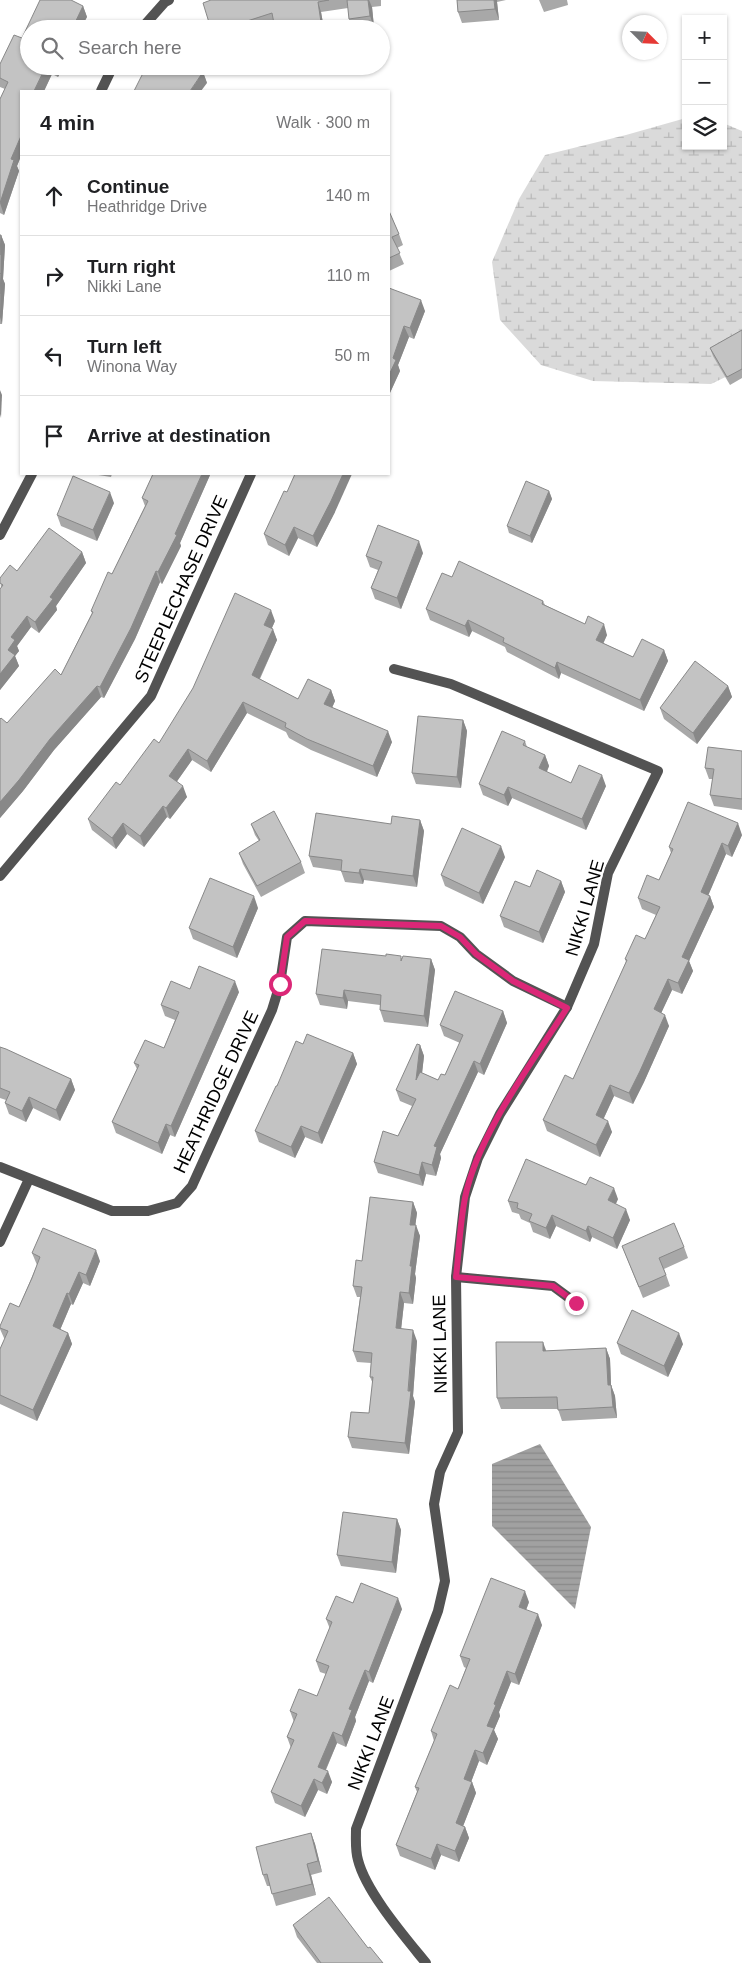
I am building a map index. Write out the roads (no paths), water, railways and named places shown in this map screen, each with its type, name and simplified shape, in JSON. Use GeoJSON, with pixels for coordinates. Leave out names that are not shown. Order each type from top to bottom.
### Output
{"type":"FeatureCollection","features":[{"type":"Feature","properties":{"kind":"street"},"geometry":{"type":"LineString","coordinates":[[149,20],[169,0]]}},
{"type":"Feature","properties":{"kind":"street"},"geometry":{"type":"LineString","coordinates":[[101,90],[109,75]]}},
{"type":"Feature","properties":{"kind":"street"},"geometry":{"type":"LineString","coordinates":[[0,535],[31,475]]}},
{"type":"Feature","properties":{"kind":"street","name":"STEEPLECHASE DRIVE"},"geometry":{"type":"LineString","coordinates":[[0,876],[151,696],[251,475]]}},
{"type":"Feature","properties":{"kind":"street","name":"NIKKI LANE"},"geometry":{"type":"LineString","coordinates":[[394,669],[451,684],[658,771],[608,874],[594,944],[567,1008],[500,1114],[478,1158],[465,1197],[456,1277],[458,1432],[440,1472],[434,1504],[445,1581],[438,1611],[356,1829],[358,1859],[366,1881],[394,1923],[426,1963]]}},
{"type":"Feature","properties":{"kind":"street","name":"HEATHRIDGE DRIVE"},"geometry":{"type":"LineString","coordinates":[[0,1167],[112,1211],[148,1211],[177,1203],[192,1186],[272,1010],[280,984],[287,937],[305,921],[441,926],[460,937],[476,954],[513,981],[567,1008]]}},
{"type":"Feature","properties":{"kind":"street"},"geometry":{"type":"LineString","coordinates":[[0,1242],[29,1179]]}},
{"type":"Feature","properties":{"kind":"street"},"geometry":{"type":"LineString","coordinates":[[456,1277],[553,1286],[576,1303]]}}]}
